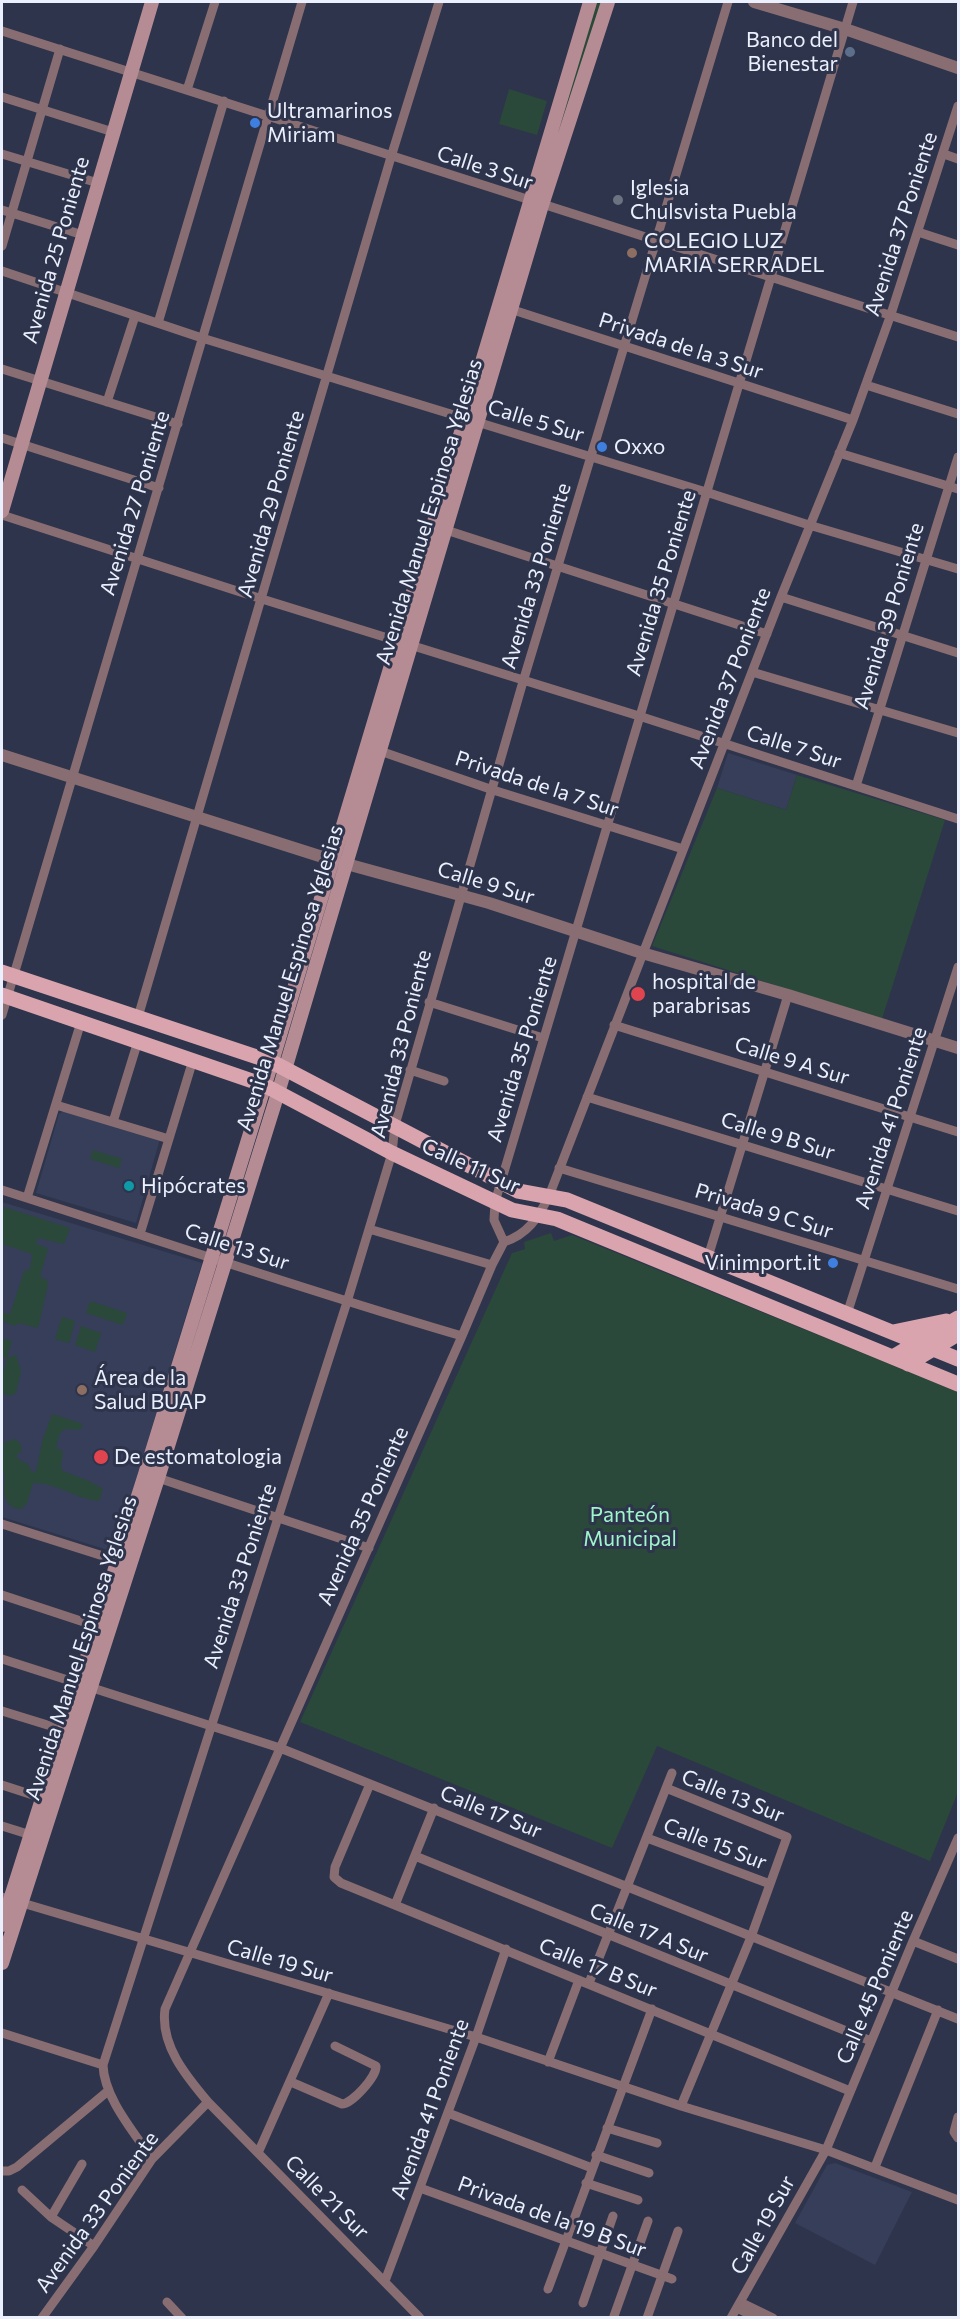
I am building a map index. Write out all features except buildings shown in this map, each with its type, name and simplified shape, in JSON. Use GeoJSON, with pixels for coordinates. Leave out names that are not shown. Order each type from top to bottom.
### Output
{"type":"FeatureCollection","features":[{"type":"Feature","properties":{"kind":"main road","name":"Avenida 25 Poniente"},"geometry":{"type":"LineString","coordinates":[[2,513],[152,2]]}},
{"type":"Feature","properties":{"kind":"main road","name":"Avenida Manuel Espinosa Yglesias"},"geometry":{"type":"LineString","coordinates":[[2,1925],[35,1837],[101,1628],[225,1261],[271,1089],[536,203],[590,2]]}},
{"type":"Feature","properties":{"kind":"main road","name":"Avenida Manuel Espinosa Yglesias"},"geometry":{"type":"LineString","coordinates":[[536,203],[609,2]]}},
{"type":"Feature","properties":{"kind":"main road","name":"Avenida Manuel Espinosa Yglesias"},"geometry":{"type":"LineString","coordinates":[[339,862],[380,751],[405,644],[446,530],[471,421]]}},
{"type":"Feature","properties":{"kind":"main road","name":"Calle 11 Sur"},"geometry":{"type":"LineString","coordinates":[[8,974],[278,1066],[482,1172],[503,1176],[518,1191],[567,1200],[958,1359]]}},
{"type":"Feature","properties":{"kind":"main road","name":"Calle 11 Sur"},"geometry":{"type":"LineString","coordinates":[[4,995],[271,1089],[392,1153],[512,1210],[558,1219],[958,1384]]}},
{"type":"Feature","properties":{"kind":"main road","name":"Avenida Manuel Espinosa Yglesias"},"geometry":{"type":"LineString","coordinates":[[152,1476],[211,1256],[271,1089]]}},
{"type":"Feature","properties":{"kind":"main road"},"geometry":{"type":"LineString","coordinates":[[893,1357],[917,1342],[958,1323]]}},
{"type":"Feature","properties":{"kind":"main road"},"geometry":{"type":"LineString","coordinates":[[892,1332],[958,1323]]}},
{"type":"Feature","properties":{"kind":"main road"},"geometry":{"type":"LineString","coordinates":[[908,1364],[933,1349],[958,1323]]}},
{"type":"Feature","properties":{"kind":"main road","name":"Avenida Manuel Espinosa Yglesias"},"geometry":{"type":"LineString","coordinates":[[2,1963],[11,1900]]}},
{"type":"Feature","properties":{"kind":"street"},"geometry":{"type":"LineString","coordinates":[[187,90],[216,2]]}},
{"type":"Feature","properties":{"kind":"street","name":"Avenida 27 Poniente"},"geometry":{"type":"LineString","coordinates":[[2,1015],[8,974],[72,777],[302,2]]}},
{"type":"Feature","properties":{"kind":"street","name":"Avenida 29 Poniente"},"geometry":{"type":"LineString","coordinates":[[138,1017],[391,157],[439,2]]}},
{"type":"Feature","properties":{"kind":"street","name":"Avenida 33 Poniente"},"geometry":{"type":"LineString","coordinates":[[108,2091],[103,2078],[103,2065],[347,1302],[392,1153],[395,1125],[460,894],[728,2]]}},
{"type":"Feature","properties":{"kind":"street"},"geometry":{"type":"LineString","coordinates":[[754,2],[845,29],[958,68]]}},
{"type":"Feature","properties":{"kind":"street","name":"Avenida 35 Poniente"},"geometry":{"type":"LineString","coordinates":[[207,2102],[178,2064],[163,2022],[165,2009],[504,1242],[494,1220],[495,1202],[853,2]]}},
{"type":"Feature","properties":{"kind":"street","name":"Calle 3 Sur"},"geometry":{"type":"LineString","coordinates":[[2,31],[958,337]]}},
{"type":"Feature","properties":{"kind":"street"},"geometry":{"type":"LineString","coordinates":[[2,246],[6,212],[26,162],[60,50]]}},
{"type":"Feature","properties":{"kind":"street"},"geometry":{"type":"LineString","coordinates":[[2,97],[113,132]]}},
{"type":"Feature","properties":{"kind":"street"},"geometry":{"type":"LineString","coordinates":[[158,323],[224,101]]}},
{"type":"Feature","properties":{"kind":"street","name":"Avenida 37 Poniente"},"geometry":{"type":"LineString","coordinates":[[504,1242],[522,1235],[539,1216],[549,1196],[766,634],[853,420],[890,317],[958,106]]}},
{"type":"Feature","properties":{"kind":"street"},"geometry":{"type":"LineString","coordinates":[[2,154],[98,183]]}},
{"type":"Feature","properties":{"kind":"street"},"geometry":{"type":"LineString","coordinates":[[944,154],[958,159]]}},
{"type":"Feature","properties":{"kind":"street"},"geometry":{"type":"LineString","coordinates":[[6,212],[83,235]]}},
{"type":"Feature","properties":{"kind":"street"},"geometry":{"type":"LineString","coordinates":[[918,232],[958,245]]}},
{"type":"Feature","properties":{"kind":"street","name":"Calle 5 Sur"},"geometry":{"type":"LineString","coordinates":[[2,271],[202,338],[958,569]]}},
{"type":"Feature","properties":{"kind":"street","name":"Privada de la 3 Sur"},"geometry":{"type":"LineString","coordinates":[[505,307],[853,420]]}},
{"type":"Feature","properties":{"kind":"street"},"geometry":{"type":"LineString","coordinates":[[107,402],[135,316]]}},
{"type":"Feature","properties":{"kind":"street"},"geometry":{"type":"LineString","coordinates":[[2,369],[178,424]]}},
{"type":"Feature","properties":{"kind":"street"},"geometry":{"type":"LineString","coordinates":[[866,385],[958,414]]}},
{"type":"Feature","properties":{"kind":"street"},"geometry":{"type":"LineString","coordinates":[[2,438],[159,488]]}},
{"type":"Feature","properties":{"kind":"street"},"geometry":{"type":"LineString","coordinates":[[839,453],[958,489]]}},
{"type":"Feature","properties":{"kind":"street","name":"Avenida 39 Poniente"},"geometry":{"type":"LineString","coordinates":[[856,786],[958,457]]}},
{"type":"Feature","properties":{"kind":"street","name":"Calle 7 Sur"},"geometry":{"type":"LineString","coordinates":[[2,513],[262,599],[639,716],[958,819]]}},
{"type":"Feature","properties":{"kind":"street"},"geometry":{"type":"LineString","coordinates":[[446,530],[766,634]]}},
{"type":"Feature","properties":{"kind":"street"},"geometry":{"type":"LineString","coordinates":[[781,597],[958,653]]}},
{"type":"Feature","properties":{"kind":"street"},"geometry":{"type":"LineString","coordinates":[[752,672],[958,734]]}},
{"type":"Feature","properties":{"kind":"street","name":"Privada de la 7 Sur"},"geometry":{"type":"LineString","coordinates":[[380,751],[493,790],[683,849]]}},
{"type":"Feature","properties":{"kind":"street","name":"Calle 9 Sur"},"geometry":{"type":"LineString","coordinates":[[2,755],[339,862],[460,894],[642,953],[788,994],[958,1048]]}},
{"type":"Feature","properties":{"kind":"street","name":"Avenida 41 Poniente"},"geometry":{"type":"LineString","coordinates":[[847,1314],[958,970]]}},
{"type":"Feature","properties":{"kind":"street"},"geometry":{"type":"LineString","coordinates":[[708,1257],[788,994]]}},
{"type":"Feature","properties":{"kind":"street"},"geometry":{"type":"LineString","coordinates":[[429,1002],[543,1038]]}},
{"type":"Feature","properties":{"kind":"street"},"geometry":{"type":"LineString","coordinates":[[27,1198],[81,1022]]}},
{"type":"Feature","properties":{"kind":"street","name":"Calle 9 A Sur"},"geometry":{"type":"LineString","coordinates":[[614,1025],[958,1132]]}},
{"type":"Feature","properties":{"kind":"street"},"geometry":{"type":"LineString","coordinates":[[113,1122],[138,1041]]}},
{"type":"Feature","properties":{"kind":"street"},"geometry":{"type":"LineString","coordinates":[[140,1234],[193,1060]]}},
{"type":"Feature","properties":{"kind":"street"},"geometry":{"type":"LineString","coordinates":[[410,1070],[444,1081]]}},
{"type":"Feature","properties":{"kind":"street","name":"Calle 9 B Sur"},"geometry":{"type":"LineString","coordinates":[[587,1096],[958,1211]]}},
{"type":"Feature","properties":{"kind":"street"},"geometry":{"type":"LineString","coordinates":[[56,1105],[169,1139]]}},
{"type":"Feature","properties":{"kind":"street","name":"Privada 9 C Sur"},"geometry":{"type":"LineString","coordinates":[[559,1168],[958,1290]]}},
{"type":"Feature","properties":{"kind":"street","name":"Calle 13 Sur"},"geometry":{"type":"LineString","coordinates":[[2,1190],[347,1302],[462,1336]]}},
{"type":"Feature","properties":{"kind":"street"},"geometry":{"type":"LineString","coordinates":[[369,1229],[492,1265]]}},
{"type":"Feature","properties":{"kind":"street"},"geometry":{"type":"LineString","coordinates":[[152,1476],[369,1548]]}},
{"type":"Feature","properties":{"kind":"street"},"geometry":{"type":"LineString","coordinates":[[2,1524],[123,1562]]}},
{"type":"Feature","properties":{"kind":"street"},"geometry":{"type":"LineString","coordinates":[[2,1595],[101,1628]]}},
{"type":"Feature","properties":{"kind":"street","name":"Calle 17 Sur"},"geometry":{"type":"LineString","coordinates":[[2,1659],[280,1748],[958,2019]]}},
{"type":"Feature","properties":{"kind":"street"},"geometry":{"type":"LineString","coordinates":[[2,1711],[68,1732]]}},
{"type":"Feature","properties":{"kind":"street"},"geometry":{"type":"LineString","coordinates":[[589,1983],[672,1773]]}},
{"type":"Feature","properties":{"kind":"street","name":"Calle 17 B Sur"},"geometry":{"type":"LineString","coordinates":[[370,1784],[335,1867],[334,1877],[341,1883],[850,2091]]}},
{"type":"Feature","properties":{"kind":"street"},"geometry":{"type":"LineString","coordinates":[[2,1785],[47,1800]]}},
{"type":"Feature","properties":{"kind":"street","name":"Calle 13 Sur"},"geometry":{"type":"LineString","coordinates":[[666,1788],[788,1837],[770,1884]]}},
{"type":"Feature","properties":{"kind":"street"},"geometry":{"type":"LineString","coordinates":[[395,1905],[434,1808]]}},
{"type":"Feature","properties":{"kind":"street"},"geometry":{"type":"LineString","coordinates":[[2,1826],[35,1837]]}},
{"type":"Feature","properties":{"kind":"street","name":"Calle 15 Sur"},"geometry":{"type":"LineString","coordinates":[[647,1838],[770,1884]]}},
{"type":"Feature","properties":{"kind":"street","name":"Calle 45 Poniente"},"geometry":{"type":"LineString","coordinates":[[825,2150],[958,1838]]}},
{"type":"Feature","properties":{"kind":"street","name":"Calle 17 A Sur"},"geometry":{"type":"LineString","coordinates":[[415,1856],[871,2041]]}},
{"type":"Feature","properties":{"kind":"street"},"geometry":{"type":"LineString","coordinates":[[681,2106],[751,1937],[770,1884]]}},
{"type":"Feature","properties":{"kind":"street","name":"Calle 19 Sur"},"geometry":{"type":"LineString","coordinates":[[11,1900],[476,2037],[622,2087],[825,2150],[958,2200]]}},
{"type":"Feature","properties":{"kind":"street"},"geometry":{"type":"LineString","coordinates":[[913,1941],[958,1959]]}},
{"type":"Feature","properties":{"kind":"street","name":"Avenida 41 Poniente"},"geometry":{"type":"LineString","coordinates":[[385,2281],[476,2037],[506,1949]]}},
{"type":"Feature","properties":{"kind":"street"},"geometry":{"type":"LineString","coordinates":[[548,2062],[579,1980]]}},
{"type":"Feature","properties":{"kind":"street"},"geometry":{"type":"LineString","coordinates":[[258,2153],[329,1993]]}},
{"type":"Feature","properties":{"kind":"street"},"geometry":{"type":"LineString","coordinates":[[548,2289],[652,2009]]}},
{"type":"Feature","properties":{"kind":"street"},"geometry":{"type":"LineString","coordinates":[[875,2167],[938,2010]]}},
{"type":"Feature","properties":{"kind":"street"},"geometry":{"type":"LineString","coordinates":[[2,2033],[103,2065]]}},
{"type":"Feature","properties":{"kind":"street"},"geometry":{"type":"LineString","coordinates":[[291,2082],[342,2104],[350,2103],[375,2074],[376,2066],[334,2046]]}},
{"type":"Feature","properties":{"kind":"street"},"geometry":{"type":"LineString","coordinates":[[5,2171],[17,2167],[108,2091],[152,2159]]}},
{"type":"Feature","properties":{"kind":"street","name":"Avenida 33 Poniente"},"geometry":{"type":"LineString","coordinates":[[42,2318],[152,2159],[207,2102]]}},
{"type":"Feature","properties":{"kind":"street","name":"Calle 21 Sur"},"geometry":{"type":"LineString","coordinates":[[207,2102],[420,2318]]}},
{"type":"Feature","properties":{"kind":"street"},"geometry":{"type":"LineString","coordinates":[[448,2113],[592,2168]]}},
{"type":"Feature","properties":{"kind":"street"},"geometry":{"type":"LineString","coordinates":[[956,2135],[958,2117]]}},
{"type":"Feature","properties":{"kind":"street"},"geometry":{"type":"LineString","coordinates":[[607,2128],[657,2143]]}},
{"type":"Feature","properties":{"kind":"street","name":"Calle 19 Sur"},"geometry":{"type":"LineString","coordinates":[[731,2318],[825,2150]]}},
{"type":"Feature","properties":{"kind":"street"},"geometry":{"type":"LineString","coordinates":[[597,2155],[649,2173]]}},
{"type":"Feature","properties":{"kind":"street"},"geometry":{"type":"LineString","coordinates":[[51,2217],[82,2164]]}},
{"type":"Feature","properties":{"kind":"street"},"geometry":{"type":"LineString","coordinates":[[586,2183],[638,2199]]}},
{"type":"Feature","properties":{"kind":"street","name":"Privada de la 19 B Sur"},"geometry":{"type":"LineString","coordinates":[[420,2188],[667,2277]]}},
{"type":"Feature","properties":{"kind":"street"},"geometry":{"type":"LineString","coordinates":[[22,2190],[51,2217],[94,2246]]}},
{"type":"Feature","properties":{"kind":"street"},"geometry":{"type":"LineString","coordinates":[[583,2303],[613,2216]]}},
{"type":"Feature","properties":{"kind":"street"},"geometry":{"type":"LineString","coordinates":[[614,2316],[648,2221]]}},
{"type":"Feature","properties":{"kind":"street"},"geometry":{"type":"LineString","coordinates":[[647,2318],[667,2277],[678,2231]]}},
{"type":"Feature","properties":{"kind":"street"},"geometry":{"type":"LineString","coordinates":[[167,2302],[182,2318]]}},
{"type":"Feature","properties":{"kind":"street"},"geometry":{"type":"LineString","coordinates":[[739,2305],[757,2318]]}},
{"type":"Feature","properties":{"kind":"street"},"geometry":{"type":"LineString","coordinates":[[739,2305],[773,2318]]}},
{"type":"Feature","properties":{"kind":"shaded area"},"geometry":{"type":"Polygon","coordinates":[[[728,753],[797,775],[786,810],[717,788],[728,753]]]}},
{"type":"Feature","properties":{"kind":"shaded area"},"geometry":{"type":"Polygon","coordinates":[[[65,1110],[160,1139],[136,1223],[36,1193],[59,1114],[65,1110]]]}},
{"type":"Feature","properties":{"kind":"shaded area","name":"Área de la Salud BUAP"},"geometry":{"type":"Polygon","coordinates":[[[2,1202],[202,1263],[114,1552],[2,1517],[2,1202]]]}},
{"type":"Feature","properties":{"kind":"shaded area"},"geometry":{"type":"Polygon","coordinates":[[[835,2163],[912,2192],[875,2265],[795,2223],[827,2165],[835,2163]]]}},
{"type":"Feature","properties":{"kind":"green space"},"geometry":{"type":"Polygon","coordinates":[[[594,2],[606,2],[557,143],[553,148],[594,2]]]}},
{"type":"Feature","properties":{"kind":"green space"},"geometry":{"type":"Polygon","coordinates":[[[509,89],[547,101],[537,135],[499,124],[509,89]]]}},
{"type":"Feature","properties":{"kind":"green space"},"geometry":{"type":"Polygon","coordinates":[[[797,775],[945,820],[882,1019],[652,946],[717,788],[786,810],[797,775]]]}},
{"type":"Feature","properties":{"kind":"green space"},"geometry":{"type":"Polygon","coordinates":[[[93,1150],[122,1159],[119,1168],[90,1159],[93,1150]]]}},
{"type":"Feature","properties":{"kind":"green space"},"geometry":{"type":"Polygon","coordinates":[[[4,1207],[70,1228],[64,1244],[38,1238],[36,1244],[48,1248],[40,1277],[47,1280],[48,1285],[38,1328],[19,1323],[15,1326],[2,1321],[2,1313],[10,1314],[24,1271],[30,1269],[32,1254],[2,1244],[4,1207]]]}},
{"type":"Feature","properties":{"kind":"green space","name":"Panteón Municipal"},"geometry":{"type":"Polygon","coordinates":[[[551,1233],[554,1241],[572,1235],[958,1392],[958,1792],[930,1861],[657,1746],[612,1848],[300,1722],[512,1253],[525,1249],[524,1242],[551,1233]]]}},
{"type":"Feature","properties":{"kind":"green space"},"geometry":{"type":"Polygon","coordinates":[[[90,1301],[127,1313],[123,1325],[86,1313],[90,1301]]]}},
{"type":"Feature","properties":{"kind":"green space"},"geometry":{"type":"Polygon","coordinates":[[[62,1317],[75,1321],[69,1343],[55,1339],[62,1317]]]}},
{"type":"Feature","properties":{"kind":"green space"},"geometry":{"type":"Polygon","coordinates":[[[81,1326],[101,1333],[95,1352],[75,1345],[81,1326]]]}},
{"type":"Feature","properties":{"kind":"green space"},"geometry":{"type":"Polygon","coordinates":[[[2,1338],[12,1341],[7,1358],[16,1355],[21,1371],[16,1393],[9,1396],[2,1393],[2,1374],[7,1359],[2,1357],[2,1338]]]}},
{"type":"Feature","properties":{"kind":"green space"},"geometry":{"type":"Polygon","coordinates":[[[52,1414],[83,1424],[80,1430],[65,1429],[60,1433],[56,1448],[63,1451],[61,1468],[63,1471],[103,1489],[99,1501],[49,1485],[33,1483],[27,1503],[21,1509],[10,1506],[5,1498],[2,1443],[15,1439],[20,1443],[22,1452],[17,1454],[17,1458],[29,1465],[31,1471],[36,1472],[42,1442],[52,1414]]]}},
{"type":"Feature","properties":{"kind":"place","name":"Banco del Bienestar"},"geometry":{"type":"Point","coordinates":[850,52]}},
{"type":"Feature","properties":{"kind":"place","name":"Ultramarinos Miriam"},"geometry":{"type":"Point","coordinates":[255,123]}},
{"type":"Feature","properties":{"kind":"place","name":"Iglesia Chulsvista Puebla"},"geometry":{"type":"Point","coordinates":[618,200]}},
{"type":"Feature","properties":{"kind":"place","name":"COLEGIO LUZ MARIA SERRADEL"},"geometry":{"type":"Point","coordinates":[632,253]}},
{"type":"Feature","properties":{"kind":"place","name":"Oxxo"},"geometry":{"type":"Point","coordinates":[602,447]}},
{"type":"Feature","properties":{"kind":"place","name":"hospital de parabrisas"},"geometry":{"type":"Point","coordinates":[638,994]}},
{"type":"Feature","properties":{"kind":"place","name":"Hipócrates"},"geometry":{"type":"Point","coordinates":[129,1186]}},
{"type":"Feature","properties":{"kind":"place","name":"Vinimport.it"},"geometry":{"type":"Point","coordinates":[833,1263]}},
{"type":"Feature","properties":{"kind":"place","name":"Área de la Salud BUAP"},"geometry":{"type":"Point","coordinates":[82,1390]}},
{"type":"Feature","properties":{"kind":"place","name":"De estomatologia"},"geometry":{"type":"Point","coordinates":[101,1457]}}]}
